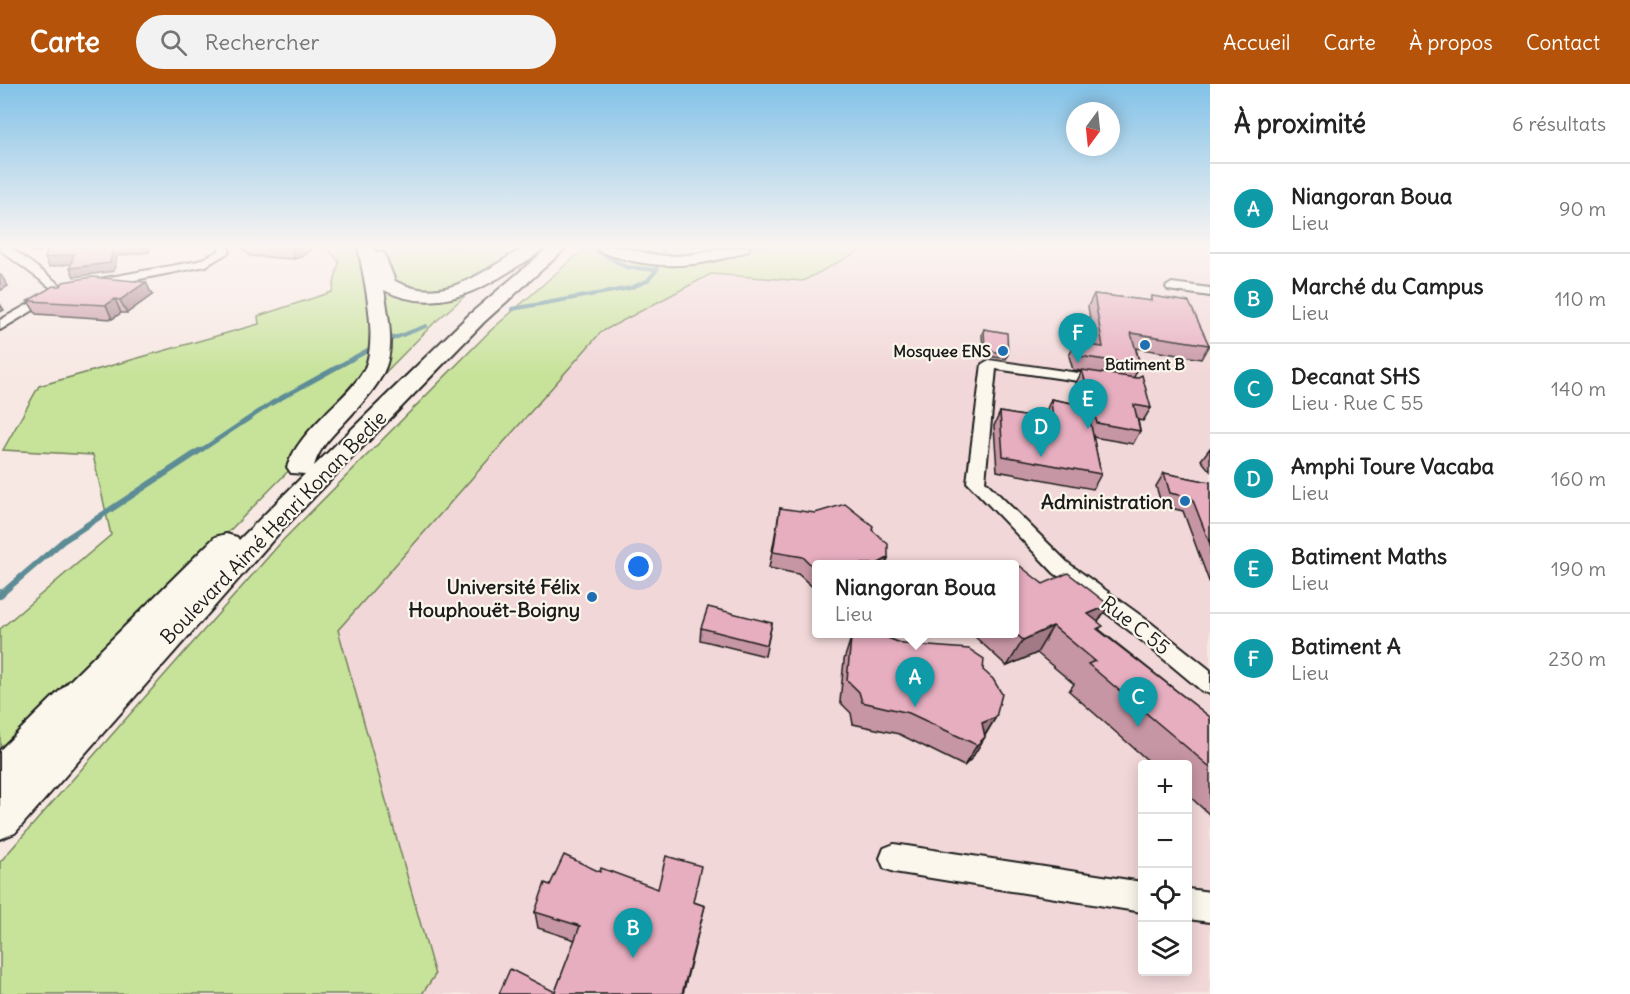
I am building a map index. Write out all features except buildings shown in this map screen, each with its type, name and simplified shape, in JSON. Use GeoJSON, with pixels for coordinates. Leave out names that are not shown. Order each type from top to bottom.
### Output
{"type":"FeatureCollection","features":[{"type":"Feature","properties":{"kind":"highway"},"geometry":{"type":"LineString","coordinates":[[300,467],[304,452],[373,374],[380,341],[374,289]]}},
{"type":"Feature","properties":{"kind":"highway"},"geometry":{"type":"LineString","coordinates":[[397,289],[404,293],[427,295],[462,289]]}},
{"type":"Feature","properties":{"kind":"highway","name":"Boulevard Aimé Henri Konan Bedie"},"geometry":{"type":"LineString","coordinates":[[0,819],[269,526],[500,289]]}},
{"type":"Feature","properties":{"kind":"highway","name":"Boulevard Aimé Henri Konan Bedie"},"geometry":{"type":"LineString","coordinates":[[0,777],[300,467],[441,334],[477,312],[506,289]]}},
{"type":"Feature","properties":{"kind":"street"},"geometry":{"type":"LineString","coordinates":[[0,326],[68,289]]}},
{"type":"Feature","properties":{"kind":"street"},"geometry":{"type":"LineString","coordinates":[[1191,289],[1210,292]]}},
{"type":"Feature","properties":{"kind":"street","name":"Rue C 55"},"geometry":{"type":"LineString","coordinates":[[1118,383],[989,364],[976,482],[1061,568],[1143,628],[1210,684]]}},
{"type":"Feature","properties":{"kind":"street"},"geometry":{"type":"LineString","coordinates":[[894,858],[1138,896]]}},
{"type":"Feature","properties":{"kind":"street"},"geometry":{"type":"LineString","coordinates":[[1192,905],[1210,908]]}},
{"type":"Feature","properties":{"kind":"shaded area","name":"Université Félix Houphouët-Boigny"},"geometry":{"type":"Polygon","coordinates":[[[682,289],[1210,289],[1210,994],[422,994],[435,975],[338,630],[601,332],[682,289]]]}},
{"type":"Feature","properties":{"kind":"green space"},"geometry":{"type":"Polygon","coordinates":[[[333,289],[472,289],[433,324],[0,764],[0,629],[111,535],[93,455],[3,450],[39,386],[259,324],[258,316],[332,292],[333,289]]]}},
{"type":"Feature","properties":{"kind":"green space"},"geometry":{"type":"Polygon","coordinates":[[[537,289],[682,289],[601,332],[338,630],[435,975],[422,994],[0,994],[0,862],[284,539],[490,331],[537,289]]]}},
{"type":"Feature","properties":{"kind":"waterway"},"geometry":{"type":"LineString","coordinates":[[512,309],[622,289]]}},
{"type":"Feature","properties":{"kind":"waterway"},"geometry":{"type":"LineString","coordinates":[[392,339],[426,326]]}},
{"type":"Feature","properties":{"kind":"waterway"},"geometry":{"type":"LineString","coordinates":[[197,453],[272,403],[396,337]]}},
{"type":"Feature","properties":{"kind":"waterway"},"geometry":{"type":"LineString","coordinates":[[2,593],[0,595],[63,541],[199,451]]}},
{"type":"Feature","properties":{"kind":"place","name":"Batiment B"},"geometry":{"type":"Point","coordinates":[1145,345]}},
{"type":"Feature","properties":{"kind":"place","name":"Mosquee ENS"},"geometry":{"type":"Point","coordinates":[1003,351]}},
{"type":"Feature","properties":{"kind":"place","name":"Batiment A"},"geometry":{"type":"Point","coordinates":[1078,363]}},
{"type":"Feature","properties":{"kind":"place","name":"Batiment Maths"},"geometry":{"type":"Point","coordinates":[1088,429]}},
{"type":"Feature","properties":{"kind":"place","name":"Amphi Toure Vacaba"},"geometry":{"type":"Point","coordinates":[1041,457]}},
{"type":"Feature","properties":{"kind":"place","name":"Administration"},"geometry":{"type":"Point","coordinates":[1185,501]}},
{"type":"Feature","properties":{"kind":"place","name":"Université Félix Houphouët-Boigny"},"geometry":{"type":"Point","coordinates":[592,597]}},
{"type":"Feature","properties":{"kind":"place","name":"Niangoran Boua"},"geometry":{"type":"Point","coordinates":[915,707]}},
{"type":"Feature","properties":{"kind":"place","name":"Decanat SHS"},"geometry":{"type":"Point","coordinates":[1138,727]}},
{"type":"Feature","properties":{"kind":"place","name":"Marché du Campus"},"geometry":{"type":"Point","coordinates":[633,958]}}]}
